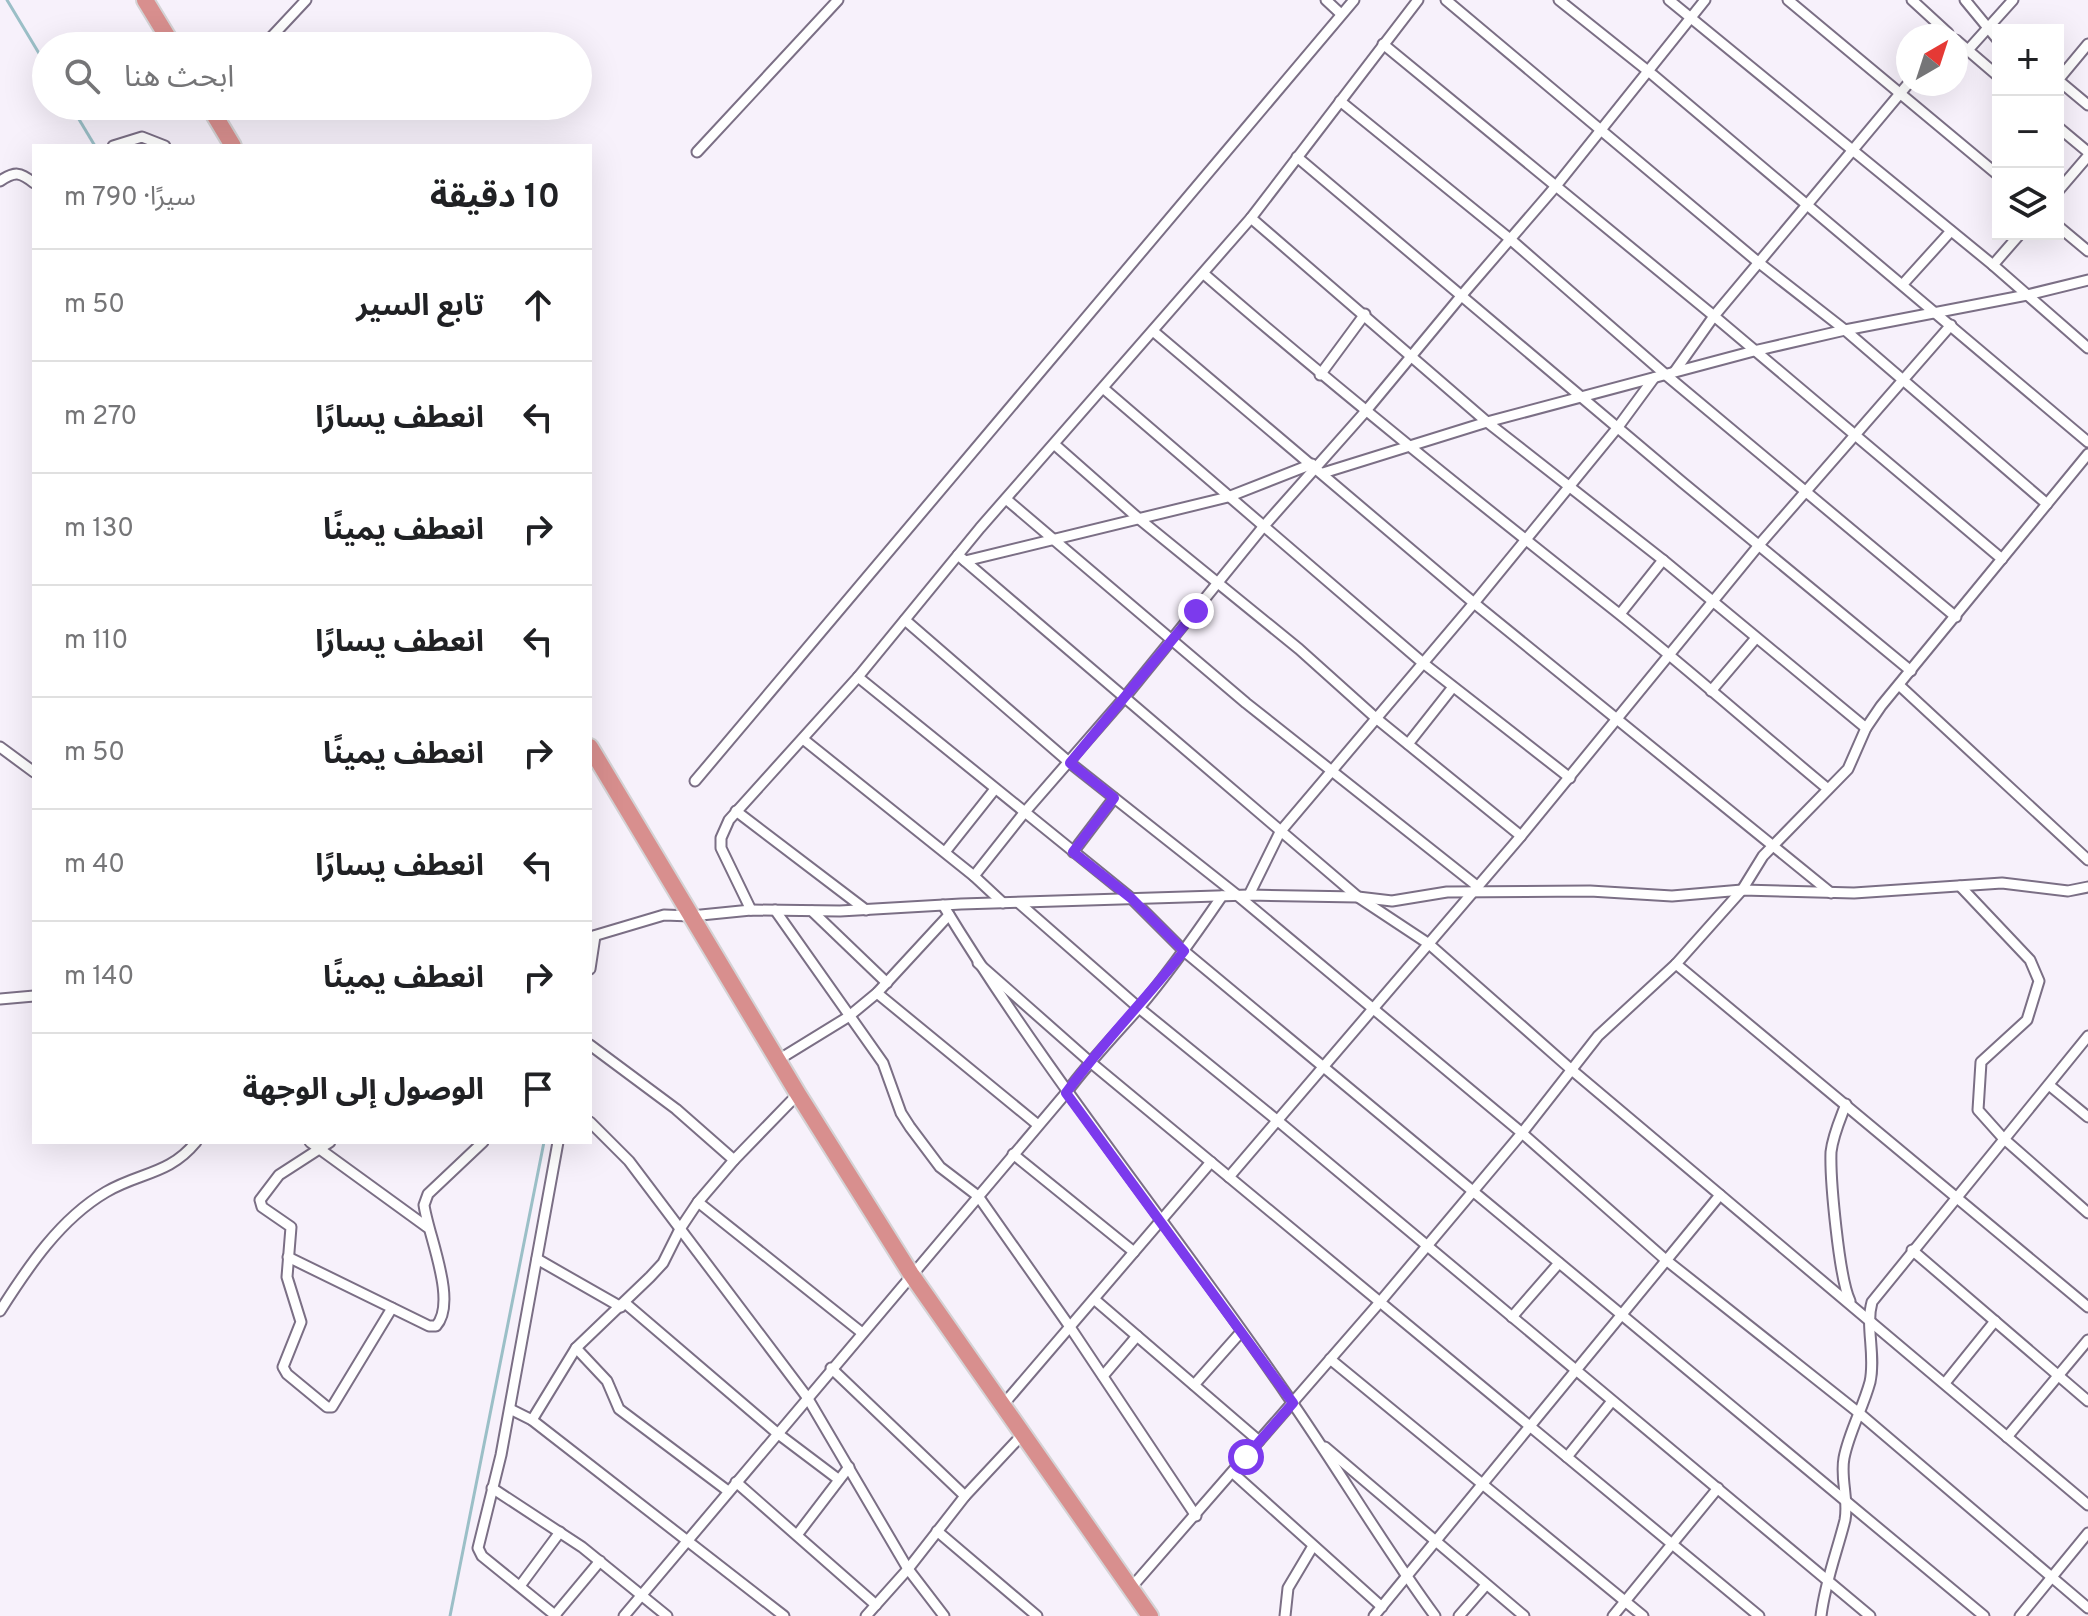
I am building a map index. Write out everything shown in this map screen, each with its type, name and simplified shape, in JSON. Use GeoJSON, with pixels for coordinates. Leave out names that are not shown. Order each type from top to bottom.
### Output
{"type":"FeatureCollection","features":[{"type":"Feature","properties":{"kind":"highway"},"geometry":{"type":"LineString","coordinates":[[145,0],[164,32]]}},
{"type":"Feature","properties":{"kind":"highway"},"geometry":{"type":"LineString","coordinates":[[217,120],[232,144]]}},
{"type":"Feature","properties":{"kind":"highway"},"geometry":{"type":"LineString","coordinates":[[592,750],[798,1094],[911,1274],[1149,1616]]}},
{"type":"Feature","properties":{"kind":"street"},"geometry":{"type":"LineString","coordinates":[[276,32],[306,0]]}},
{"type":"Feature","properties":{"kind":"street"},"geometry":{"type":"LineString","coordinates":[[697,152],[838,0]]}},
{"type":"Feature","properties":{"kind":"street"},"geometry":{"type":"LineString","coordinates":[[1326,0],[1341,14]]}},
{"type":"Feature","properties":{"kind":"street"},"geometry":{"type":"LineString","coordinates":[[695,781],[1354,0]]}},
{"type":"Feature","properties":{"kind":"street"},"geometry":{"type":"LineString","coordinates":[[751,910],[721,848],[723,829],[736,811],[962,558],[1006,499],[1204,274],[1251,218],[1418,0]]}},
{"type":"Feature","properties":{"kind":"street"},"geometry":{"type":"LineString","coordinates":[[1446,0],[1758,262],[1845,330],[2047,504]]}},
{"type":"Feature","properties":{"kind":"street"},"geometry":{"type":"LineString","coordinates":[[1559,0],[1647,70],[2088,442]]}},
{"type":"Feature","properties":{"kind":"street"},"geometry":{"type":"LineString","coordinates":[[1669,0],[1993,265],[2088,348]]}},
{"type":"Feature","properties":{"kind":"street"},"geometry":{"type":"LineString","coordinates":[[974,876],[1263,527],[1317,469],[1556,186],[1705,0]]}},
{"type":"Feature","properties":{"kind":"street"},"geometry":{"type":"LineString","coordinates":[[1788,0],[1896,91]]}},
{"type":"Feature","properties":{"kind":"street"},"geometry":{"type":"LineString","coordinates":[[1912,0],[1938,24]]}},
{"type":"Feature","properties":{"kind":"street"},"geometry":{"type":"LineString","coordinates":[[1965,0],[1992,32]]}},
{"type":"Feature","properties":{"kind":"street"},"geometry":{"type":"LineString","coordinates":[[1992,71],[1968,50],[2013,0]]}},
{"type":"Feature","properties":{"kind":"street"},"geometry":{"type":"LineString","coordinates":[[1383,44],[1714,316],[2002,559]]}},
{"type":"Feature","properties":{"kind":"street"},"geometry":{"type":"LineString","coordinates":[[2088,44],[2058,80],[2088,105]]}},
{"type":"Feature","properties":{"kind":"street"},"geometry":{"type":"LineString","coordinates":[[1670,373],[1758,262],[1898,96]]}},
{"type":"Feature","properties":{"kind":"street"},"geometry":{"type":"LineString","coordinates":[[1902,96],[1992,170]]}},
{"type":"Feature","properties":{"kind":"street"},"geometry":{"type":"LineString","coordinates":[[1340,101],[1670,373],[1956,617]]}},
{"type":"Feature","properties":{"kind":"street"},"geometry":{"type":"LineString","coordinates":[[2064,132],[2088,154],[2064,184]]}},
{"type":"Feature","properties":{"kind":"street"},"geometry":{"type":"LineString","coordinates":[[119,144],[142,137],[160,144]]}},
{"type":"Feature","properties":{"kind":"street"},"geometry":{"type":"LineString","coordinates":[[1297,157],[1911,671]]}},
{"type":"Feature","properties":{"kind":"street"},"geometry":{"type":"LineString","coordinates":[[0,181],[15,173],[24,174],[32,181]]}},
{"type":"Feature","properties":{"kind":"street"},"geometry":{"type":"LineString","coordinates":[[1251,218],[1487,422],[1663,560],[1866,728]]}},
{"type":"Feature","properties":{"kind":"street"},"geometry":{"type":"LineString","coordinates":[[1903,284],[1951,231]]}},
{"type":"Feature","properties":{"kind":"street"},"geometry":{"type":"LineString","coordinates":[[2064,231],[2088,251]]}},
{"type":"Feature","properties":{"kind":"street"},"geometry":{"type":"LineString","coordinates":[[1993,265],[2015,240]]}},
{"type":"Feature","properties":{"kind":"street"},"geometry":{"type":"LineString","coordinates":[[1204,274],[1320,375],[1620,614],[1828,789]]}},
{"type":"Feature","properties":{"kind":"street"},"geometry":{"type":"LineString","coordinates":[[962,558],[1054,540],[1228,497],[1317,469],[1754,351],[2088,280]]}},
{"type":"Feature","properties":{"kind":"street"},"geometry":{"type":"LineString","coordinates":[[1320,375],[1365,314]]}},
{"type":"Feature","properties":{"kind":"street"},"geometry":{"type":"LineString","coordinates":[[1229,1177],[1570,778],[1759,545],[1951,325]]}},
{"type":"Feature","properties":{"kind":"street"},"geometry":{"type":"LineString","coordinates":[[1153,331],[1474,603],[1831,894]]}},
{"type":"Feature","properties":{"kind":"street"},"geometry":{"type":"LineString","coordinates":[[1249,895],[1280,832],[1474,603],[1618,427],[1654,378]]}},
{"type":"Feature","properties":{"kind":"street"},"geometry":{"type":"LineString","coordinates":[[1103,388],[1423,663],[1570,778]]}},
{"type":"Feature","properties":{"kind":"street"},"geometry":{"type":"LineString","coordinates":[[1054,444],[1138,518],[1220,582],[1377,719],[1521,836]]}},
{"type":"Feature","properties":{"kind":"street"},"geometry":{"type":"LineString","coordinates":[[1130,1589],[1380,1302],[1611,1022],[1676,964],[1742,890],[1763,856],[1853,762],[1866,728],[2088,454]]}},
{"type":"Feature","properties":{"kind":"street"},"geometry":{"type":"LineString","coordinates":[[1006,499],[1474,889]]}},
{"type":"Feature","properties":{"kind":"street"},"geometry":{"type":"LineString","coordinates":[[962,558],[1358,897],[1429,944],[1573,1071],[2088,1505]]}},
{"type":"Feature","properties":{"kind":"street"},"geometry":{"type":"LineString","coordinates":[[1620,614],[1663,560]]}},
{"type":"Feature","properties":{"kind":"street"},"geometry":{"type":"LineString","coordinates":[[905,620],[1070,763],[1237,895],[1522,1133],[1666,1260],[1859,1413],[2088,1608]]}},
{"type":"Feature","properties":{"kind":"street"},"geometry":{"type":"LineString","coordinates":[[1711,691],[1756,638]]}},
{"type":"Feature","properties":{"kind":"street"},"geometry":{"type":"LineString","coordinates":[[858,677],[1131,898],[1184,951],[1984,1616]]}},
{"type":"Feature","properties":{"kind":"street"},"geometry":{"type":"LineString","coordinates":[[1899,685],[2088,860]]}},
{"type":"Feature","properties":{"kind":"street"},"geometry":{"type":"LineString","coordinates":[[1408,744],[1453,687]]}},
{"type":"Feature","properties":{"kind":"street"},"geometry":{"type":"LineString","coordinates":[[803,739],[945,852],[1003,903]]}},
{"type":"Feature","properties":{"kind":"street"},"geometry":{"type":"LineString","coordinates":[[0,747],[32,771]]}},
{"type":"Feature","properties":{"kind":"street"},"geometry":{"type":"LineString","coordinates":[[945,852],[995,789]]}},
{"type":"Feature","properties":{"kind":"street"},"geometry":{"type":"LineString","coordinates":[[1073,852],[1114,798]]}},
{"type":"Feature","properties":{"kind":"street"},"geometry":{"type":"LineString","coordinates":[[736,811],[866,910]]}},
{"type":"Feature","properties":{"kind":"street"},"geometry":{"type":"LineString","coordinates":[[593,937],[657,916],[751,910],[866,910],[1237,895],[1358,897],[1392,901],[1474,889],[1672,896],[1742,890],[1831,894],[2002,883],[2068,891],[2088,887]]}},
{"type":"Feature","properties":{"kind":"street"},"geometry":{"type":"LineString","coordinates":[[1960,886],[2030,960],[2039,981],[2027,1020],[1979,1067],[1978,1110],[2003,1138],[2088,1213]]}},
{"type":"Feature","properties":{"kind":"street"},"geometry":{"type":"LineString","coordinates":[[624,1616],[1066,1093],[1089,1061],[1139,1008],[1222,896]]}},
{"type":"Feature","properties":{"kind":"street"},"geometry":{"type":"LineString","coordinates":[[1019,903],[1139,1008],[1870,1616]]}},
{"type":"Feature","properties":{"kind":"street"},"geometry":{"type":"LineString","coordinates":[[943,905],[978,963],[1066,1093],[1293,1403],[1406,1577],[1435,1616]]}},
{"type":"Feature","properties":{"kind":"street"},"geometry":{"type":"LineString","coordinates":[[775,910],[886,1069],[901,1113],[910,1127],[940,1167],[978,1196],[1196,1516]]}},
{"type":"Feature","properties":{"kind":"street"},"geometry":{"type":"LineString","coordinates":[[812,911],[887,983]]}},
{"type":"Feature","properties":{"kind":"street"},"geometry":{"type":"LineString","coordinates":[[778,1060],[848,1017],[877,993],[949,915]]}},
{"type":"Feature","properties":{"kind":"street"},"geometry":{"type":"LineString","coordinates":[[978,963],[1089,1061],[1759,1616]]}},
{"type":"Feature","properties":{"kind":"street"},"geometry":{"type":"LineString","coordinates":[[1676,964],[2088,1307]]}},
{"type":"Feature","properties":{"kind":"street"},"geometry":{"type":"LineString","coordinates":[[877,993],[1038,1125]]}},
{"type":"Feature","properties":{"kind":"street"},"geometry":{"type":"LineString","coordinates":[[0,999],[32,996]]}},
{"type":"Feature","properties":{"kind":"street"},"geometry":{"type":"LineString","coordinates":[[1821,1616],[1826,1580],[1847,1502],[1843,1462],[1870,1382],[1872,1302],[2088,1036]]}},
{"type":"Feature","properties":{"kind":"street"},"geometry":{"type":"LineString","coordinates":[[592,1047],[686,1118],[734,1160]]}},
{"type":"Feature","properties":{"kind":"street"},"geometry":{"type":"LineString","coordinates":[[2049,1085],[2088,1117]]}},
{"type":"Feature","properties":{"kind":"street"},"geometry":{"type":"LineString","coordinates":[[532,1420],[576,1348],[663,1263],[698,1202],[798,1094]]}},
{"type":"Feature","properties":{"kind":"street"},"geometry":{"type":"LineString","coordinates":[[1846,1104],[1835,1132],[1832,1171],[1844,1283],[1852,1306]]}},
{"type":"Feature","properties":{"kind":"street"},"geometry":{"type":"LineString","coordinates":[[592,1124],[621,1152],[807,1397],[908,1569],[944,1616]]}},
{"type":"Feature","properties":{"kind":"street"},"geometry":{"type":"LineString","coordinates":[[0,1311],[26,1270],[75,1217],[112,1189],[178,1162],[194,1144]]}},
{"type":"Feature","properties":{"kind":"street"},"geometry":{"type":"LineString","coordinates":[[312,1144],[427,1227]]}},
{"type":"Feature","properties":{"kind":"street"},"geometry":{"type":"LineString","coordinates":[[328,1144],[279,1175],[260,1200],[262,1207],[291,1227],[288,1283],[301,1322],[283,1367],[287,1374],[327,1407],[335,1405],[392,1308]]}},
{"type":"Feature","properties":{"kind":"street"},"geometry":{"type":"LineString","coordinates":[[288,1257],[432,1327],[441,1320],[444,1297],[424,1205],[428,1194],[481,1144]]}},
{"type":"Feature","properties":{"kind":"street"},"geometry":{"type":"LineString","coordinates":[[558,1144],[510,1409],[478,1548],[482,1556],[556,1615],[600,1561]]}},
{"type":"Feature","properties":{"kind":"street"},"geometry":{"type":"LineString","coordinates":[[1013,1154],[1134,1252]]}},
{"type":"Feature","properties":{"kind":"street"},"geometry":{"type":"LineString","coordinates":[[1002,1407],[1211,1162]]}},
{"type":"Feature","properties":{"kind":"street"},"geometry":{"type":"LineString","coordinates":[[1374,1616],[1720,1195]]}},
{"type":"Feature","properties":{"kind":"street"},"geometry":{"type":"LineString","coordinates":[[698,1202],[861,1332]]}},
{"type":"Feature","properties":{"kind":"street"},"geometry":{"type":"LineString","coordinates":[[1912,1250],[2088,1401]]}},
{"type":"Feature","properties":{"kind":"street"},"geometry":{"type":"LineString","coordinates":[[537,1259],[623,1305],[777,1433],[838,1479]]}},
{"type":"Feature","properties":{"kind":"street"},"geometry":{"type":"LineString","coordinates":[[1512,1317],[1559,1263]]}},
{"type":"Feature","properties":{"kind":"street"},"geometry":{"type":"LineString","coordinates":[[1094,1299],[1259,1441]]}},
{"type":"Feature","properties":{"kind":"street"},"geometry":{"type":"LineString","coordinates":[[1945,1383],[1995,1321]]}},
{"type":"Feature","properties":{"kind":"street"},"geometry":{"type":"LineString","coordinates":[[1194,1385],[1241,1332]]}},
{"type":"Feature","properties":{"kind":"street"},"geometry":{"type":"LineString","coordinates":[[1103,1376],[1137,1336]]}},
{"type":"Feature","properties":{"kind":"street"},"geometry":{"type":"LineString","coordinates":[[2007,1437],[2088,1340]]}},
{"type":"Feature","properties":{"kind":"street"},"geometry":{"type":"LineString","coordinates":[[576,1348],[607,1381],[619,1409],[728,1491]]}},
{"type":"Feature","properties":{"kind":"street"},"geometry":{"type":"LineString","coordinates":[[1330,1359],[1643,1616]]}},
{"type":"Feature","properties":{"kind":"street"},"geometry":{"type":"LineString","coordinates":[[831,1368],[965,1496]]}},
{"type":"Feature","properties":{"kind":"street"},"geometry":{"type":"LineString","coordinates":[[1567,1457],[1612,1401]]}},
{"type":"Feature","properties":{"kind":"street"},"geometry":{"type":"LineString","coordinates":[[510,1409],[532,1420],[784,1616]]}},
{"type":"Feature","properties":{"kind":"street"},"geometry":{"type":"LineString","coordinates":[[866,1616],[908,1569],[965,1496],[1022,1435]]}},
{"type":"Feature","properties":{"kind":"street"},"geometry":{"type":"LineString","coordinates":[[1316,1440],[1524,1616]]}},
{"type":"Feature","properties":{"kind":"street"},"geometry":{"type":"LineString","coordinates":[[797,1535],[849,1467]]}},
{"type":"Feature","properties":{"kind":"street"},"geometry":{"type":"LineString","coordinates":[[1233,1473],[1382,1607]]}},
{"type":"Feature","properties":{"kind":"street"},"geometry":{"type":"LineString","coordinates":[[736,1482],[876,1605]]}},
{"type":"Feature","properties":{"kind":"street"},"geometry":{"type":"LineString","coordinates":[[492,1488],[600,1561],[667,1616]]}},
{"type":"Feature","properties":{"kind":"street"},"geometry":{"type":"LineString","coordinates":[[1613,1616],[1718,1488]]}},
{"type":"Feature","properties":{"kind":"street"},"geometry":{"type":"LineString","coordinates":[[937,1531],[1037,1616]]}},
{"type":"Feature","properties":{"kind":"street"},"geometry":{"type":"LineString","coordinates":[[520,1586],[560,1532]]}},
{"type":"Feature","properties":{"kind":"street"},"geometry":{"type":"LineString","coordinates":[[2020,1616],[2088,1533]]}},
{"type":"Feature","properties":{"kind":"street"},"geometry":{"type":"LineString","coordinates":[[1285,1616],[1288,1588],[1313,1546]]}},
{"type":"Feature","properties":{"kind":"street"},"geometry":{"type":"LineString","coordinates":[[1459,1616],[1486,1585]]}},
{"type":"Feature","properties":{"kind":"waterway"},"geometry":{"type":"LineString","coordinates":[[7,0],[32,42]]}},
{"type":"Feature","properties":{"kind":"waterway"},"geometry":{"type":"LineString","coordinates":[[79,120],[94,144]]}},
{"type":"Feature","properties":{"kind":"waterway"},"geometry":{"type":"LineString","coordinates":[[450,1616],[544,1144]]}},
{"type":"Feature","properties":{"kind":"route"},"geometry":{"type":"LineString","coordinates":[[1196,611],[1070,763],[1114,798],[1073,852],[1131,898],[1184,951],[1139,1008],[1089,1061],[1066,1093],[1293,1403],[1246,1457]]}}]}
